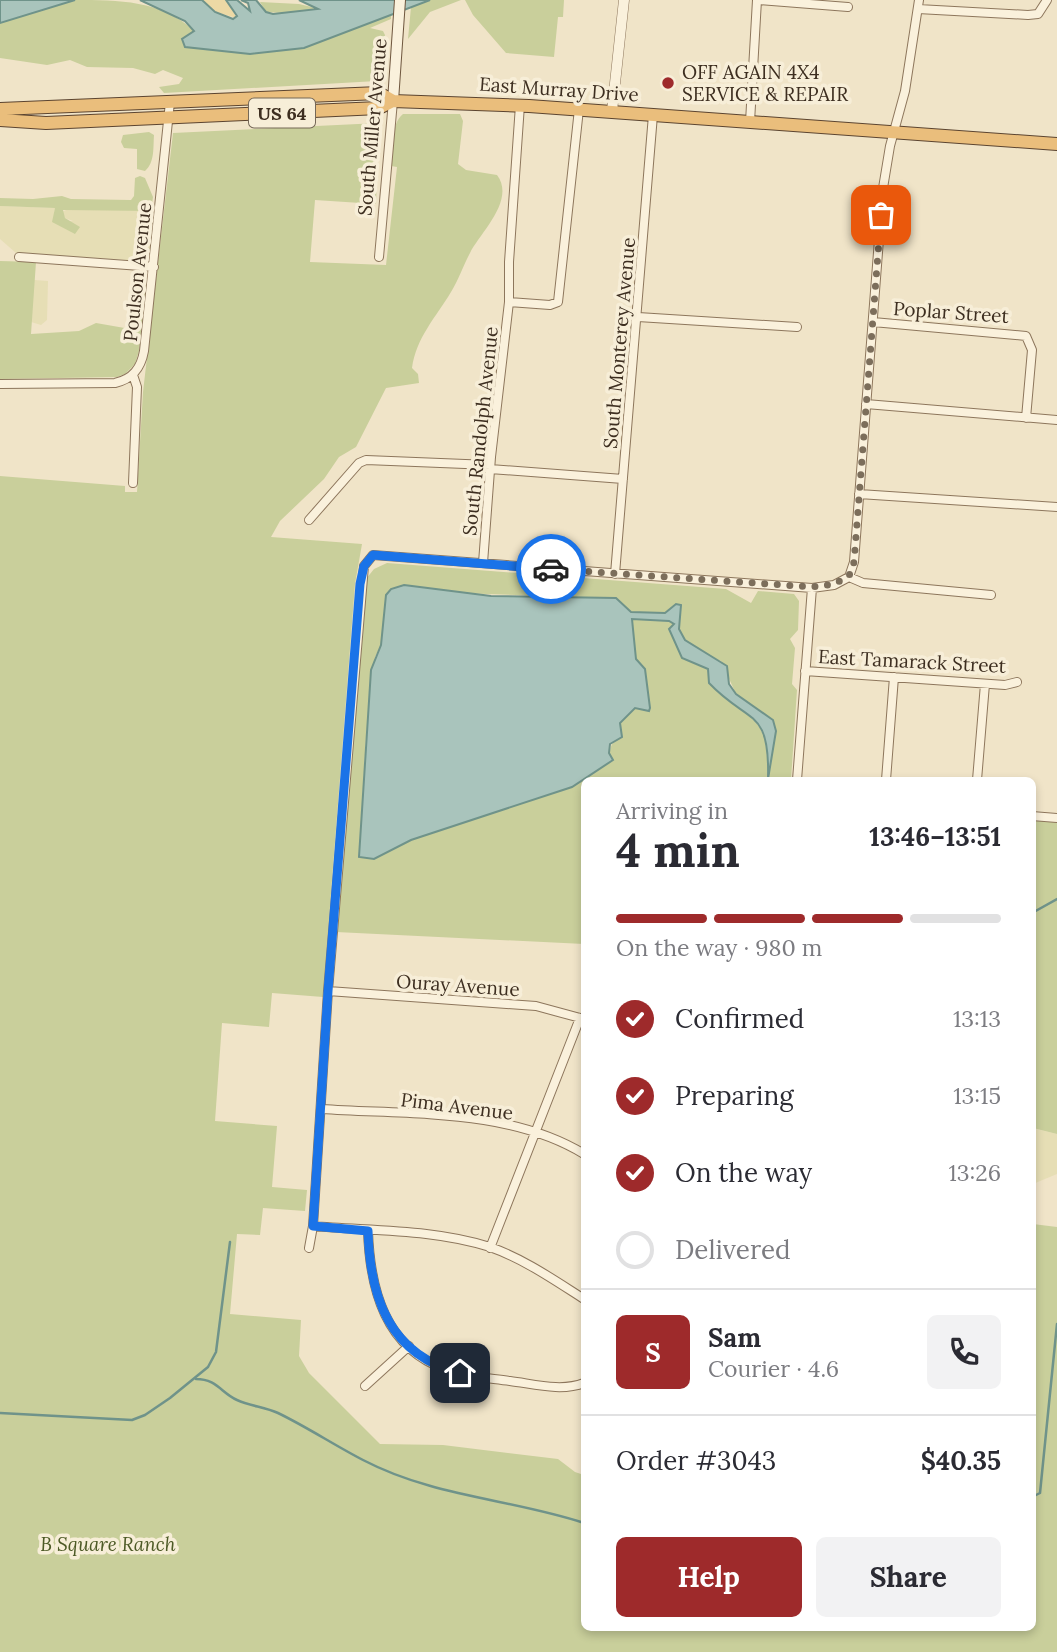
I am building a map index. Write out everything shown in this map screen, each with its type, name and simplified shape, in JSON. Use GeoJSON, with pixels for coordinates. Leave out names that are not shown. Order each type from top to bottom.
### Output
{"type":"FeatureCollection","features":[{"type":"Feature","properties":{"kind":"highway","name":"East Murray Drive"},"geometry":{"type":"LineString","coordinates":[[170,102],[379,93],[393,100],[612,111],[1057,144]]}},
{"type":"Feature","properties":{"kind":"highway","name":"East Murray Drive"},"geometry":{"type":"LineString","coordinates":[[169,118],[379,108],[393,100]]}},
{"type":"Feature","properties":{"kind":"highway","name":"US 64"},"geometry":{"type":"LineString","coordinates":[[0,109],[170,102]]}},
{"type":"Feature","properties":{"kind":"highway","name":"US 64"},"geometry":{"type":"LineString","coordinates":[[0,120],[46,123],[169,118]]}},
{"type":"Feature","properties":{"kind":"main road","name":"South Miller Avenue"},"geometry":{"type":"LineString","coordinates":[[393,100],[400,0]]}},
{"type":"Feature","properties":{"kind":"street"},"geometry":{"type":"LineString","coordinates":[[612,111],[624,0]]}},
{"type":"Feature","properties":{"kind":"street"},"geometry":{"type":"LineString","coordinates":[[750,122],[758,0],[848,6]]}},
{"type":"Feature","properties":{"kind":"street"},"geometry":{"type":"LineString","coordinates":[[309,1248],[313,1226],[328,991],[360,584],[364,566],[373,555],[812,587],[834,584],[849,576],[854,562],[883,188],[893,132],[905,91],[919,4],[1028,15],[1038,14],[1047,0]]}},
{"type":"Feature","properties":{"kind":"street","name":"South Miller Avenue"},"geometry":{"type":"LineString","coordinates":[[379,257],[393,100]]}},
{"type":"Feature","properties":{"kind":"street","name":"Poulson Avenue"},"geometry":{"type":"LineString","coordinates":[[133,483],[137,387],[133,375],[144,351],[170,102]]}},
{"type":"Feature","properties":{"kind":"street","name":"South Randolph Avenue"},"geometry":{"type":"LineString","coordinates":[[483,564],[490,467],[509,302],[520,105]]}},
{"type":"Feature","properties":{"kind":"street"},"geometry":{"type":"LineString","coordinates":[[509,302],[550,305],[558,302],[579,109]]}},
{"type":"Feature","properties":{"kind":"street","name":"South Monterey Avenue"},"geometry":{"type":"LineString","coordinates":[[615,574],[653,114]]}},
{"type":"Feature","properties":{"kind":"street"},"geometry":{"type":"LineString","coordinates":[[19,257],[154,267]]}},
{"type":"Feature","properties":{"kind":"street"},"geometry":{"type":"LineString","coordinates":[[638,317],[797,327]]}},
{"type":"Feature","properties":{"kind":"street","name":"Poplar Street"},"geometry":{"type":"LineString","coordinates":[[873,322],[1026,336],[1032,350],[1026,418]]}},
{"type":"Feature","properties":{"kind":"street"},"geometry":{"type":"LineString","coordinates":[[0,384],[106,383],[122,381],[133,375]]}},
{"type":"Feature","properties":{"kind":"street"},"geometry":{"type":"LineString","coordinates":[[866,404],[1057,420]]}},
{"type":"Feature","properties":{"kind":"street"},"geometry":{"type":"LineString","coordinates":[[309,520],[359,463],[376,458],[623,479]]}},
{"type":"Feature","properties":{"kind":"street"},"geometry":{"type":"LineString","coordinates":[[859,494],[1057,507]]}},
{"type":"Feature","properties":{"kind":"street"},"geometry":{"type":"LineString","coordinates":[[849,576],[863,583],[991,595]]}},
{"type":"Feature","properties":{"kind":"street"},"geometry":{"type":"LineString","coordinates":[[797,777],[812,587]]}},
{"type":"Feature","properties":{"kind":"street","name":"East Tamarack Street"},"geometry":{"type":"LineString","coordinates":[[804,671],[985,684],[1017,682]]}},
{"type":"Feature","properties":{"kind":"street"},"geometry":{"type":"LineString","coordinates":[[886,777],[894,677]]}},
{"type":"Feature","properties":{"kind":"street"},"geometry":{"type":"LineString","coordinates":[[977,777],[985,684]]}},
{"type":"Feature","properties":{"kind":"street"},"geometry":{"type":"LineString","coordinates":[[1036,816],[1057,818]]}},
{"type":"Feature","properties":{"kind":"street","name":"Ouray Avenue"},"geometry":{"type":"LineString","coordinates":[[328,991],[536,1006],[581,1018]]}},
{"type":"Feature","properties":{"kind":"street"},"geometry":{"type":"LineString","coordinates":[[490,1248],[581,1020]]}},
{"type":"Feature","properties":{"kind":"street","name":"Pima Avenue"},"geometry":{"type":"LineString","coordinates":[[322,1108],[462,1119],[535,1133],[581,1153]]}},
{"type":"Feature","properties":{"kind":"street"},"geometry":{"type":"LineString","coordinates":[[313,1226],[431,1236],[490,1248],[547,1275],[581,1297]]}},
{"type":"Feature","properties":{"kind":"street"},"geometry":{"type":"LineString","coordinates":[[368,1231],[371,1277],[377,1300],[409,1346],[435,1365],[460,1373],[545,1386],[566,1387],[581,1384]]}},
{"type":"Feature","properties":{"kind":"street"},"geometry":{"type":"LineString","coordinates":[[365,1386],[409,1346]]}},
{"type":"Feature","properties":{"kind":"shaded area"},"geometry":{"type":"Polygon","coordinates":[[[0,206],[55,208],[53,222],[73,221],[65,218],[62,212],[70,208],[154,211],[149,254],[140,261],[16,253],[0,239],[0,206]]]}},
{"type":"Feature","properties":{"kind":"shaded area"},"geometry":{"type":"Polygon","coordinates":[[[34,280],[48,281],[47,320],[41,325],[31,322],[34,280]]]}},
{"type":"Feature","properties":{"kind":"shaded area"},"geometry":{"type":"Polygon","coordinates":[[[1036,1129],[1057,1134],[1057,1174],[1036,1183],[1036,1129]]]}},
{"type":"Feature","properties":{"kind":"green space"},"geometry":{"type":"Polygon","coordinates":[[[75,0],[107,0],[154,8],[168,13],[194,31],[185,47],[250,54],[304,48],[391,15],[391,19],[370,28],[383,31],[385,35],[377,81],[164,93],[159,87],[179,84],[183,78],[163,70],[155,74],[133,68],[87,67],[70,60],[47,65],[0,58],[0,23],[75,0]]]}},
{"type":"Feature","properties":{"kind":"green space"},"geometry":{"type":"Polygon","coordinates":[[[430,0],[461,0],[430,12],[408,39],[411,7],[430,0]]]}},
{"type":"Feature","properties":{"kind":"green space"},"geometry":{"type":"Polygon","coordinates":[[[465,0],[564,0],[563,17],[558,17],[554,57],[506,53],[473,15],[465,0]]]}},
{"type":"Feature","properties":{"kind":"green space"},"geometry":{"type":"Polygon","coordinates":[[[260,2],[299,4],[320,9],[266,12],[260,2]]]}},
{"type":"Feature","properties":{"kind":"green space","name":"B Square Ranch"},"geometry":{"type":"Polygon","coordinates":[[[403,114],[460,114],[463,121],[458,164],[466,170],[497,175],[502,185],[502,195],[494,216],[470,253],[454,287],[418,347],[412,368],[418,374],[419,383],[386,388],[356,447],[339,457],[324,479],[280,521],[271,537],[362,544],[355,584],[323,997],[272,993],[269,1027],[222,1023],[215,1121],[277,1126],[272,1187],[307,1190],[305,1211],[263,1208],[260,1235],[237,1234],[230,1314],[301,1320],[299,1356],[309,1373],[380,1444],[443,1445],[558,1459],[581,1474],[581,1631],[1036,1631],[1036,1224],[1057,1227],[1057,1652],[0,1652],[0,476],[125,486],[125,492],[137,492],[143,392],[173,133],[379,123],[376,204],[315,200],[310,262],[386,265],[397,167],[391,166],[393,138],[399,118],[403,114]]]}},
{"type":"Feature","properties":{"kind":"green space"},"geometry":{"type":"Polygon","coordinates":[[[149,132],[154,135],[153,154],[145,171],[137,169],[137,149],[124,148],[121,142],[123,135],[149,132]]]}},
{"type":"Feature","properties":{"kind":"green space"},"geometry":{"type":"Polygon","coordinates":[[[135,178],[145,178],[153,197],[151,211],[63,210],[65,218],[80,227],[75,234],[52,222],[55,208],[0,206],[0,198],[62,196],[71,199],[131,200],[134,196],[135,178]]]}},
{"type":"Feature","properties":{"kind":"green space"},"geometry":{"type":"Polygon","coordinates":[[[0,261],[36,262],[31,334],[79,331],[96,323],[136,330],[141,276],[147,272],[139,351],[135,364],[125,374],[117,377],[0,379],[0,261]]]}},
{"type":"Feature","properties":{"kind":"green space"},"geometry":{"type":"Polygon","coordinates":[[[387,563],[726,589],[751,603],[758,591],[794,594],[799,601],[798,630],[790,639],[795,648],[792,684],[797,690],[791,777],[587,777],[612,760],[610,750],[620,723],[635,708],[649,711],[650,708],[645,669],[636,659],[631,619],[669,621],[674,624],[700,664],[709,669],[709,683],[752,718],[759,727],[767,753],[768,773],[773,720],[736,694],[721,661],[698,650],[684,638],[670,608],[665,613],[630,612],[616,598],[455,593],[381,645],[375,657],[366,737],[359,857],[374,859],[411,840],[572,787],[581,781],[581,944],[336,932],[366,579],[374,569],[387,563]]]}},
{"type":"Feature","properties":{"kind":"green space"},"geometry":{"type":"Polygon","coordinates":[[[1036,820],[1057,822],[1057,1134],[1036,1129],[1036,820]]]}},
{"type":"Feature","properties":{"kind":"sand"},"geometry":{"type":"Polygon","coordinates":[[[202,0],[226,0],[237,18],[215,12],[202,0]]]}},
{"type":"Feature","properties":{"kind":"water"},"geometry":{"type":"Polygon","coordinates":[[[0,0],[75,0],[0,23],[0,0]]]}},
{"type":"Feature","properties":{"kind":"water"},"geometry":{"type":"Polygon","coordinates":[[[140,0],[202,0],[215,12],[233,19],[237,16],[226,0],[237,0],[250,11],[248,3],[241,0],[256,0],[266,12],[273,14],[318,9],[299,0],[430,0],[304,48],[250,54],[185,47],[182,39],[194,31],[185,21],[140,0]]]}},
{"type":"Feature","properties":{"kind":"water"},"geometry":{"type":"Polygon","coordinates":[[[404,585],[491,596],[616,598],[631,612],[665,613],[676,604],[681,605],[679,629],[685,640],[727,666],[729,684],[736,694],[773,720],[776,731],[768,777],[768,756],[761,728],[709,683],[708,669],[682,658],[669,629],[674,624],[669,621],[632,619],[636,659],[645,669],[650,708],[649,711],[635,708],[620,723],[622,737],[610,744],[609,753],[613,760],[587,777],[581,777],[581,781],[572,787],[411,840],[374,859],[359,857],[371,670],[381,645],[386,595],[391,589],[404,585]]]}},
{"type":"Feature","properties":{"kind":"waterway"},"geometry":{"type":"LineString","coordinates":[[1036,911],[1057,899]]}},
{"type":"Feature","properties":{"kind":"waterway"},"geometry":{"type":"LineString","coordinates":[[0,1413],[132,1420],[145,1415],[170,1398],[208,1367],[216,1352],[230,1242]]}},
{"type":"Feature","properties":{"kind":"waterway"},"geometry":{"type":"LineString","coordinates":[[1036,1495],[1040,1493],[1057,1324]]}},
{"type":"Feature","properties":{"kind":"waterway"},"geometry":{"type":"LineString","coordinates":[[196,1379],[209,1381],[237,1400],[278,1413],[390,1472],[445,1490],[581,1522]]}},
{"type":"Feature","properties":{"kind":"way so far"},"geometry":{"type":"LineString","coordinates":[[551,569],[812,587],[834,584],[849,576],[854,562],[881,215]]}},
{"type":"Feature","properties":{"kind":"place","name":"OFF AGAIN 4X4 SERVICE & REPAIR"},"geometry":{"type":"Point","coordinates":[668,83]}},
{"type":"Feature","properties":{"kind":"route"},"geometry":{"type":"LineString","coordinates":[[460,1373],[435,1365],[418,1355],[389,1320],[377,1300],[371,1277],[368,1231],[313,1226],[328,991],[360,584],[364,566],[373,555],[551,569]]}}]}
